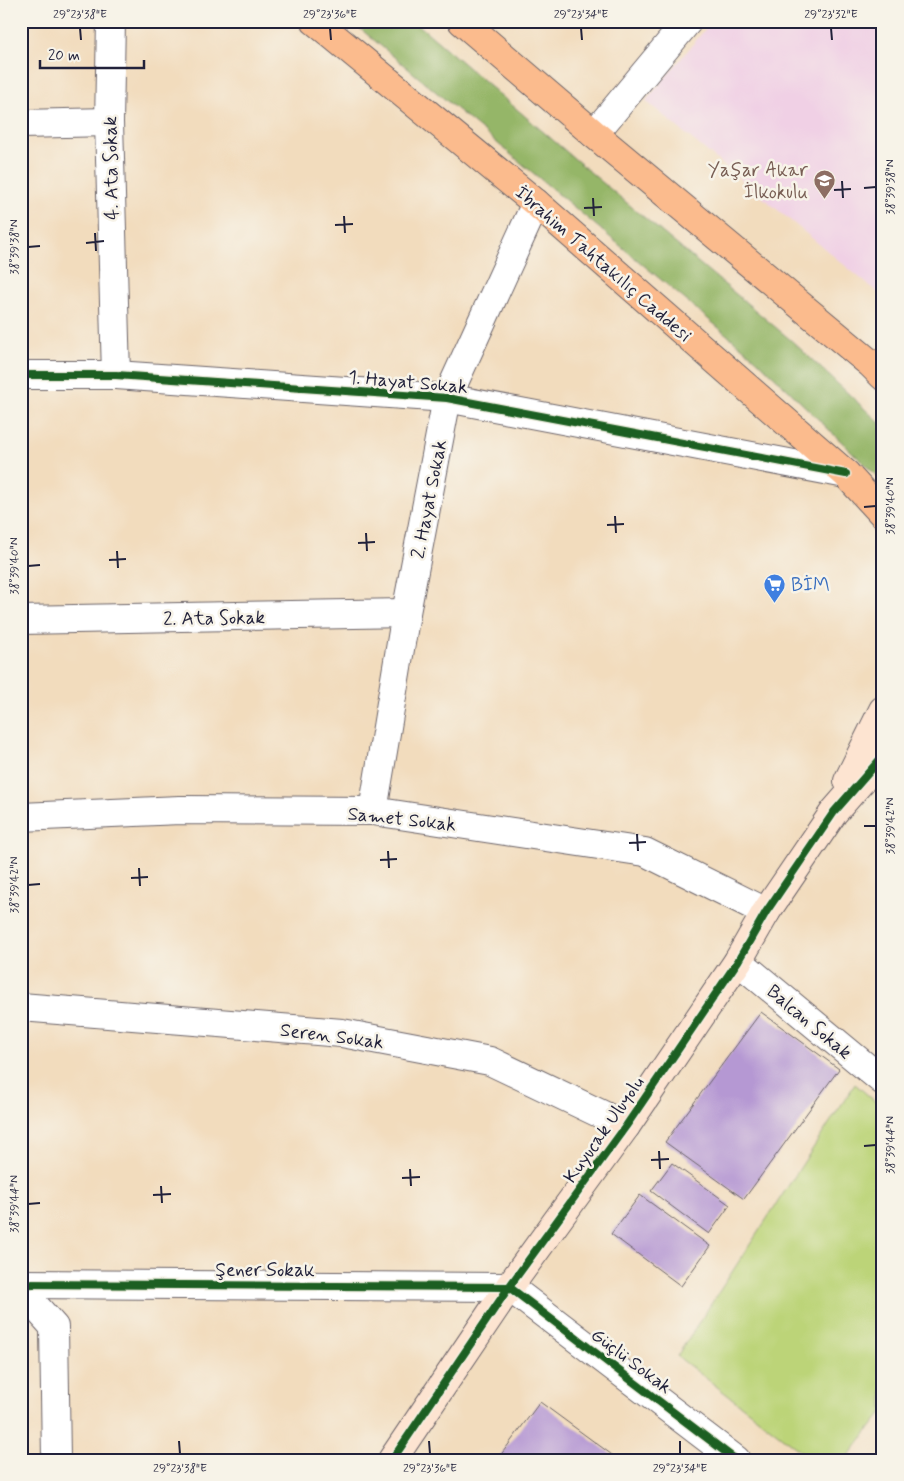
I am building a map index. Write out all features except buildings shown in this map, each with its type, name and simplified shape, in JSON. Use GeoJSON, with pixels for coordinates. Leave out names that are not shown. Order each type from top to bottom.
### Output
{"type":"FeatureCollection","features":[{"type":"Feature","properties":{"kind":"main road","name":"İbrahim Tahtakılıç Caddesi"},"geometry":{"type":"LineString","coordinates":[[316,21],[536,203],[846,474],[883,514]]}},
{"type":"Feature","properties":{"kind":"main road"},"geometry":{"type":"LineString","coordinates":[[462,21],[883,376]]}},
{"type":"Feature","properties":{"kind":"street","name":"4. Ata Sokak"},"geometry":{"type":"LineString","coordinates":[[111,21],[109,122],[116,375]]}},
{"type":"Feature","properties":{"kind":"street"},"geometry":{"type":"LineString","coordinates":[[594,134],[688,21]]}},
{"type":"Feature","properties":{"kind":"street"},"geometry":{"type":"LineString","coordinates":[[21,124],[109,122]]}},
{"type":"Feature","properties":{"kind":"street","name":"2. Hayat Sokak"},"geometry":{"type":"LineString","coordinates":[[373,811],[406,613],[447,398],[536,203]]}},
{"type":"Feature","properties":{"kind":"street","name":"1. Hayat Sokak"},"geometry":{"type":"LineString","coordinates":[[21,375],[116,375],[447,398],[846,474]]}},
{"type":"Feature","properties":{"kind":"street","name":"2. Ata Sokak"},"geometry":{"type":"LineString","coordinates":[[21,620],[406,613]]}},
{"type":"Feature","properties":{"kind":"street"},"geometry":{"type":"LineString","coordinates":[[834,812],[883,710]]}},
{"type":"Feature","properties":{"kind":"street"},"geometry":{"type":"LineString","coordinates":[[834,812],[883,756]]}},
{"type":"Feature","properties":{"kind":"street","name":"Samet Sokak"},"geometry":{"type":"LineString","coordinates":[[21,817],[180,810],[373,811],[646,852],[766,912]]}},
{"type":"Feature","properties":{"kind":"street","name":"Kuyucak Uluyolu"},"geometry":{"type":"LineString","coordinates":[[392,1460],[509,1287],[626,1126],[738,961],[766,912],[834,812]]}},
{"type":"Feature","properties":{"kind":"street","name":"Balcan Sokak"},"geometry":{"type":"LineString","coordinates":[[738,961],[883,1081]]}},
{"type":"Feature","properties":{"kind":"street","name":"Seren Sokak"},"geometry":{"type":"LineString","coordinates":[[21,1007],[342,1033],[490,1061],[626,1126]]}},
{"type":"Feature","properties":{"kind":"street","name":"Şener Sokak"},"geometry":{"type":"LineString","coordinates":[[21,1284],[509,1287]]}},
{"type":"Feature","properties":{"kind":"street","name":"Güçlü Sokak"},"geometry":{"type":"LineString","coordinates":[[509,1287],[736,1460]]}},
{"type":"Feature","properties":{"kind":"street"},"geometry":{"type":"LineString","coordinates":[[21,1290],[54,1327],[56,1460]]}},
{"type":"Feature","properties":{"kind":"shaded area","name":"Yaşar Akar İlkokulu"},"geometry":{"type":"Polygon","coordinates":[[[712,21],[883,21],[883,297],[646,101],[712,21]]]}},
{"type":"Feature","properties":{"kind":"green space"},"geometry":{"type":"Polygon","coordinates":[[[351,21],[414,21],[792,341],[883,426],[883,482],[756,359],[351,21]]]}},
{"type":"Feature","properties":{"kind":"green space"},"geometry":{"type":"Polygon","coordinates":[[[855,1084],[883,1108],[883,1412],[845,1460],[812,1460],[677,1356],[855,1084]]]}},
{"type":"Feature","properties":{"kind":"cycle path"},"geometry":{"type":"LineString","coordinates":[[21,375],[116,375],[447,398],[846,474]]}},
{"type":"Feature","properties":{"kind":"cycle path"},"geometry":{"type":"LineString","coordinates":[[392,1460],[509,1287],[626,1126],[738,961],[766,912],[834,812],[883,756]]}},
{"type":"Feature","properties":{"kind":"cycle path"},"geometry":{"type":"LineString","coordinates":[[21,1284],[509,1287],[736,1460]]}},
{"type":"Feature","properties":{"kind":"place","name":"Yaşar Akar İlkokulu"},"geometry":{"type":"Point","coordinates":[824,199]}},
{"type":"Feature","properties":{"kind":"place","name":"BİM"},"geometry":{"type":"Point","coordinates":[775,603]}}]}
